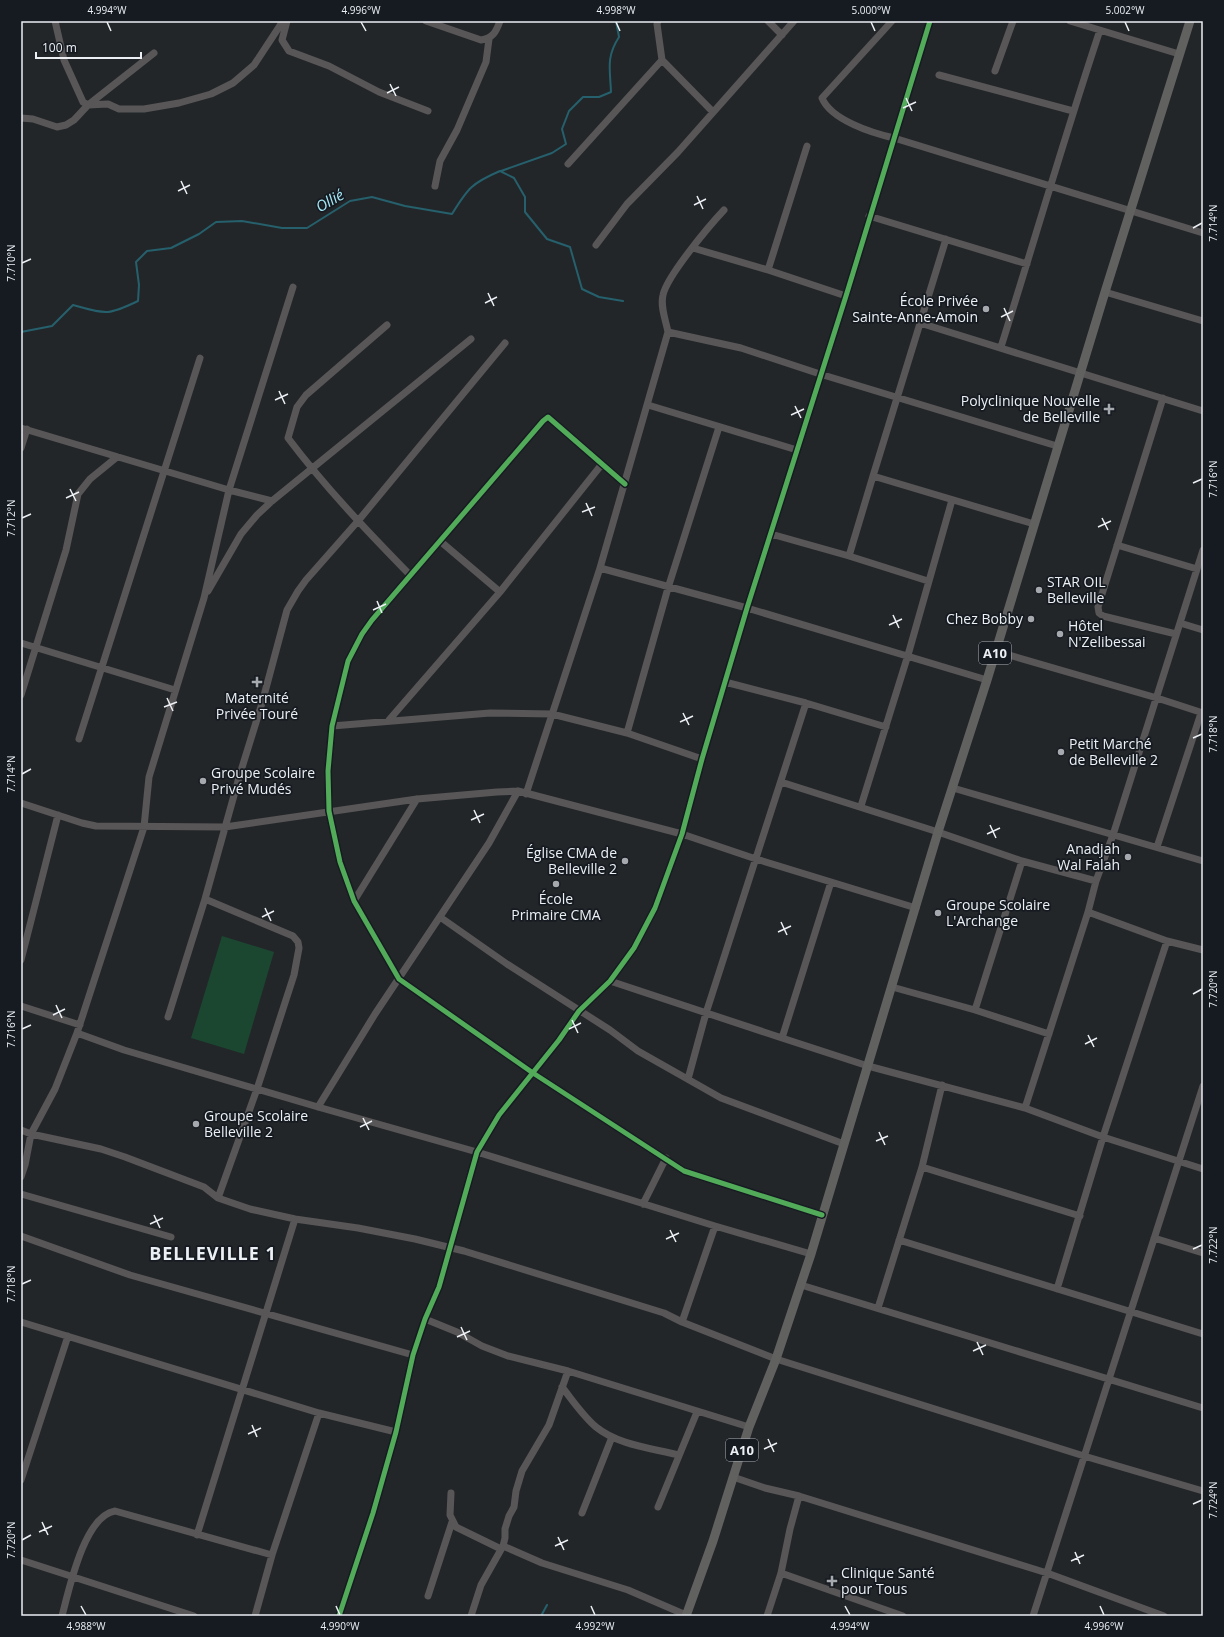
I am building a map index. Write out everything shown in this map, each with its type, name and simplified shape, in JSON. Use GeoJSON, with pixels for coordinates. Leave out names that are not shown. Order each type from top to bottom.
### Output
{"type":"FeatureCollection","features":[{"type":"Feature","properties":{"kind":"main road","name":"A10"},"geometry":{"type":"LineString","coordinates":[[686,1616],[713,1541],[749,1427],[776,1359],[811,1254],[938,832],[987,680],[1080,371],[1190,21]]}},
{"type":"Feature","properties":{"kind":"street"},"geometry":{"type":"LineString","coordinates":[[55,21],[64,60],[84,102],[88,105],[108,104],[119,109],[144,110],[179,103],[211,94],[233,83],[254,64],[283,21]]}},
{"type":"Feature","properties":{"kind":"street"},"geometry":{"type":"LineString","coordinates":[[286,21],[282,40],[289,51],[329,66],[379,92],[428,112]]}},
{"type":"Feature","properties":{"kind":"street"},"geometry":{"type":"LineString","coordinates":[[426,21],[481,40],[489,39]]}},
{"type":"Feature","properties":{"kind":"street"},"geometry":{"type":"LineString","coordinates":[[435,186],[440,161],[457,130],[486,62],[489,39],[497,30],[500,21]]}},
{"type":"Feature","properties":{"kind":"street"},"geometry":{"type":"LineString","coordinates":[[658,21],[657,24],[662,60],[713,112]]}},
{"type":"Feature","properties":{"kind":"street"},"geometry":{"type":"LineString","coordinates":[[768,21],[782,35]]}},
{"type":"Feature","properties":{"kind":"street"},"geometry":{"type":"LineString","coordinates":[[596,245],[627,204],[678,152],[794,21]]}},
{"type":"Feature","properties":{"kind":"street"},"geometry":{"type":"LineString","coordinates":[[892,21],[822,98],[825,106],[831,111],[871,133],[894,138],[1203,233]]}},
{"type":"Feature","properties":{"kind":"street"},"geometry":{"type":"LineString","coordinates":[[339,1616],[373,1513],[396,1432],[413,1355],[425,1319],[439,1287],[476,1152],[499,1115],[533,1073],[579,1011],[610,981],[634,948],[654,908],[682,834],[702,759],[747,608],[846,296],[930,21]]}},
{"type":"Feature","properties":{"kind":"street"},"geometry":{"type":"LineString","coordinates":[[995,71],[1012,21]]}},
{"type":"Feature","properties":{"kind":"street"},"geometry":{"type":"LineString","coordinates":[[1070,21],[1179,54]]}},
{"type":"Feature","properties":{"kind":"street"},"geometry":{"type":"LineString","coordinates":[[1001,347],[1052,186],[1073,111],[1100,30]]}},
{"type":"Feature","properties":{"kind":"street"},"geometry":{"type":"LineString","coordinates":[[21,118],[33,119],[57,127],[66,125],[74,120],[88,105],[154,53]]}},
{"type":"Feature","properties":{"kind":"street"},"geometry":{"type":"LineString","coordinates":[[568,164],[662,60]]}},
{"type":"Feature","properties":{"kind":"street"},"geometry":{"type":"LineString","coordinates":[[939,75],[1073,111]]}},
{"type":"Feature","properties":{"kind":"street"},"geometry":{"type":"LineString","coordinates":[[768,270],[807,146]]}},
{"type":"Feature","properties":{"kind":"street"},"geometry":{"type":"LineString","coordinates":[[526,794],[600,568],[648,405],[668,332],[663,308],[663,295],[671,279],[693,248],[724,210]]}},
{"type":"Feature","properties":{"kind":"street"},"geometry":{"type":"LineString","coordinates":[[870,216],[1027,264]]}},
{"type":"Feature","properties":{"kind":"street"},"geometry":{"type":"LineString","coordinates":[[849,556],[946,239]]}},
{"type":"Feature","properties":{"kind":"street"},"geometry":{"type":"LineString","coordinates":[[693,248],[768,270],[846,296]]}},
{"type":"Feature","properties":{"kind":"street"},"geometry":{"type":"LineString","coordinates":[[21,1177],[31,1134],[55,1089],[80,1025],[144,827],[149,777],[204,598],[229,490],[293,287]]}},
{"type":"Feature","properties":{"kind":"street"},"geometry":{"type":"LineString","coordinates":[[1105,292],[1203,321]]}},
{"type":"Feature","properties":{"kind":"street"},"geometry":{"type":"LineString","coordinates":[[920,323],[1080,371],[1203,411]]}},
{"type":"Feature","properties":{"kind":"street"},"geometry":{"type":"LineString","coordinates":[[387,325],[306,395],[297,408],[288,438],[312,470],[410,575]]}},
{"type":"Feature","properties":{"kind":"street"},"geometry":{"type":"LineString","coordinates":[[668,332],[741,348],[897,398],[1058,446]]}},
{"type":"Feature","properties":{"kind":"street"},"geometry":{"type":"LineString","coordinates":[[204,598],[241,534],[257,515],[272,501],[312,470],[471,339]]}},
{"type":"Feature","properties":{"kind":"street"},"geometry":{"type":"LineString","coordinates":[[168,1018],[205,899],[288,610],[298,591],[306,580],[358,521],[505,343]]}},
{"type":"Feature","properties":{"kind":"street"},"geometry":{"type":"LineString","coordinates":[[79,739],[200,358]]}},
{"type":"Feature","properties":{"kind":"street"},"geometry":{"type":"LineString","coordinates":[[1163,398],[1098,607],[1099,613],[1103,616],[1176,634]]}},
{"type":"Feature","properties":{"kind":"street"},"geometry":{"type":"LineString","coordinates":[[648,405],[797,450]]}},
{"type":"Feature","properties":{"kind":"street"},"geometry":{"type":"LineString","coordinates":[[625,484],[548,417],[372,620],[362,634],[348,662],[332,726],[328,771],[329,811],[340,862],[354,901],[399,979],[533,1073],[684,1171],[822,1215]]}},
{"type":"Feature","properties":{"kind":"street"},"geometry":{"type":"LineString","coordinates":[[627,733],[668,588],[720,427]]}},
{"type":"Feature","properties":{"kind":"street"},"geometry":{"type":"LineString","coordinates":[[21,448],[24,429],[229,490],[272,501]]}},
{"type":"Feature","properties":{"kind":"street"},"geometry":{"type":"LineString","coordinates":[[21,695],[37,648],[66,550],[78,494],[90,480],[117,457]]}},
{"type":"Feature","properties":{"kind":"street"},"geometry":{"type":"LineString","coordinates":[[389,720],[500,592],[602,464]]}},
{"type":"Feature","properties":{"kind":"street"},"geometry":{"type":"LineString","coordinates":[[873,476],[1034,524]]}},
{"type":"Feature","properties":{"kind":"street"},"geometry":{"type":"LineString","coordinates":[[861,806],[908,655],[952,500]]}},
{"type":"Feature","properties":{"kind":"street"},"geometry":{"type":"LineString","coordinates":[[771,534],[849,556],[928,581]]}},
{"type":"Feature","properties":{"kind":"street"},"geometry":{"type":"LineString","coordinates":[[440,541],[500,592]]}},
{"type":"Feature","properties":{"kind":"street"},"geometry":{"type":"LineString","coordinates":[[1117,545],[1197,569]]}},
{"type":"Feature","properties":{"kind":"street"},"geometry":{"type":"LineString","coordinates":[[1025,1108],[1203,550]]}},
{"type":"Feature","properties":{"kind":"street"},"geometry":{"type":"LineString","coordinates":[[600,568],[668,588],[747,608],[908,655],[987,680]]}},
{"type":"Feature","properties":{"kind":"street"},"geometry":{"type":"LineString","coordinates":[[1180,623],[1203,630]]}},
{"type":"Feature","properties":{"kind":"street"},"geometry":{"type":"LineString","coordinates":[[21,643],[175,690]]}},
{"type":"Feature","properties":{"kind":"street"},"geometry":{"type":"LineString","coordinates":[[995,651],[1157,698],[1202,713],[1157,848]]}},
{"type":"Feature","properties":{"kind":"street"},"geometry":{"type":"LineString","coordinates":[[725,682],[886,727]]}},
{"type":"Feature","properties":{"kind":"street"},"geometry":{"type":"LineString","coordinates":[[688,1079],[706,1013],[806,704]]}},
{"type":"Feature","properties":{"kind":"street"},"geometry":{"type":"LineString","coordinates":[[332,726],[389,720],[490,713],[552,714],[627,733],[702,759]]}},
{"type":"Feature","properties":{"kind":"street"},"geometry":{"type":"LineString","coordinates":[[781,782],[861,806],[1022,861],[1096,882]]}},
{"type":"Feature","properties":{"kind":"street"},"geometry":{"type":"LineString","coordinates":[[953,788],[1203,861]]}},
{"type":"Feature","properties":{"kind":"street"},"geometry":{"type":"LineString","coordinates":[[318,1107],[375,1014],[489,843],[518,791]]}},
{"type":"Feature","properties":{"kind":"street"},"geometry":{"type":"LineString","coordinates":[[21,802],[96,826],[225,827],[417,799],[518,791],[682,834],[756,859],[916,908]]}},
{"type":"Feature","properties":{"kind":"street"},"geometry":{"type":"LineString","coordinates":[[354,901],[417,799]]}},
{"type":"Feature","properties":{"kind":"street"},"geometry":{"type":"LineString","coordinates":[[21,960],[58,815]]}},
{"type":"Feature","properties":{"kind":"street"},"geometry":{"type":"LineString","coordinates":[[975,1010],[1022,861]]}},
{"type":"Feature","properties":{"kind":"street"},"geometry":{"type":"LineString","coordinates":[[782,1038],[831,882]]}},
{"type":"Feature","properties":{"kind":"street"},"geometry":{"type":"LineString","coordinates":[[205,899],[293,936],[298,942],[299,948],[294,975],[257,1088],[218,1198]]}},
{"type":"Feature","properties":{"kind":"street"},"geometry":{"type":"LineString","coordinates":[[1088,912],[1167,941],[1203,950]]}},
{"type":"Feature","properties":{"kind":"street"},"geometry":{"type":"LineString","coordinates":[[440,917],[579,1011],[610,1030],[638,1051],[721,1098],[844,1144]]}},
{"type":"Feature","properties":{"kind":"street"},"geometry":{"type":"LineString","coordinates":[[1057,1289],[1103,1137],[1167,941]]}},
{"type":"Feature","properties":{"kind":"street"},"geometry":{"type":"LineString","coordinates":[[610,981],[868,1066],[1025,1108],[1103,1137],[1203,1169]]}},
{"type":"Feature","properties":{"kind":"street"},"geometry":{"type":"LineString","coordinates":[[892,987],[975,1010],[1049,1034]]}},
{"type":"Feature","properties":{"kind":"street"},"geometry":{"type":"LineString","coordinates":[[21,1006],[80,1025]]}},
{"type":"Feature","properties":{"kind":"street"},"geometry":{"type":"LineString","coordinates":[[77,1033],[124,1050],[476,1152],[811,1254]]}},
{"type":"Feature","properties":{"kind":"street"},"geometry":{"type":"LineString","coordinates":[[878,1308],[922,1167],[942,1085]]}},
{"type":"Feature","properties":{"kind":"street"},"geometry":{"type":"LineString","coordinates":[[1033,1616],[1203,1086]]}},
{"type":"Feature","properties":{"kind":"street"},"geometry":{"type":"LineString","coordinates":[[21,1130],[31,1134],[101,1149],[125,1157],[204,1187],[218,1198],[250,1209],[295,1219],[358,1228],[450,1247],[640,1305],[664,1313],[682,1322],[776,1359],[1084,1456],[1203,1491]]}},
{"type":"Feature","properties":{"kind":"street"},"geometry":{"type":"LineString","coordinates":[[643,1204],[666,1158]]}},
{"type":"Feature","properties":{"kind":"street"},"geometry":{"type":"LineString","coordinates":[[922,1167],[1080,1216]]}},
{"type":"Feature","properties":{"kind":"street"},"geometry":{"type":"LineString","coordinates":[[21,1194],[171,1237]]}},
{"type":"Feature","properties":{"kind":"street"},"geometry":{"type":"LineString","coordinates":[[197,1534],[295,1219]]}},
{"type":"Feature","properties":{"kind":"street"},"geometry":{"type":"LineString","coordinates":[[682,1322],[715,1226]]}},
{"type":"Feature","properties":{"kind":"street"},"geometry":{"type":"LineString","coordinates":[[21,1236],[130,1275],[413,1355]]}},
{"type":"Feature","properties":{"kind":"street"},"geometry":{"type":"LineString","coordinates":[[1154,1238],[1203,1252]]}},
{"type":"Feature","properties":{"kind":"street"},"geometry":{"type":"LineString","coordinates":[[899,1240],[1203,1334]]}},
{"type":"Feature","properties":{"kind":"street"},"geometry":{"type":"LineString","coordinates":[[801,1285],[1203,1408]]}},
{"type":"Feature","properties":{"kind":"street"},"geometry":{"type":"LineString","coordinates":[[425,1319],[457,1332],[495,1351],[568,1371],[749,1427]]}},
{"type":"Feature","properties":{"kind":"street"},"geometry":{"type":"LineString","coordinates":[[21,1322],[319,1413],[396,1432]]}},
{"type":"Feature","properties":{"kind":"street"},"geometry":{"type":"LineString","coordinates":[[21,1480],[68,1336]]}},
{"type":"Feature","properties":{"kind":"street"},"geometry":{"type":"LineString","coordinates":[[470,1616],[481,1585],[502,1547],[505,1538],[505,1528],[514,1507],[516,1491],[522,1471],[549,1425],[568,1371]]}},
{"type":"Feature","properties":{"kind":"street"},"geometry":{"type":"LineString","coordinates":[[562,1387],[585,1416],[597,1428],[612,1437],[628,1443],[678,1455]]}},
{"type":"Feature","properties":{"kind":"street"},"geometry":{"type":"LineString","coordinates":[[658,1507],[678,1455],[697,1412]]}},
{"type":"Feature","properties":{"kind":"street"},"geometry":{"type":"LineString","coordinates":[[254,1616],[272,1555],[319,1413]]}},
{"type":"Feature","properties":{"kind":"street"},"geometry":{"type":"LineString","coordinates":[[582,1513],[612,1437]]}},
{"type":"Feature","properties":{"kind":"street"},"geometry":{"type":"LineString","coordinates":[[733,1477],[1047,1573],[1164,1616]]}},
{"type":"Feature","properties":{"kind":"street"},"geometry":{"type":"LineString","coordinates":[[451,1493],[450,1515],[452,1522],[456,1527],[542,1563],[628,1590],[686,1616]]}},
{"type":"Feature","properties":{"kind":"street"},"geometry":{"type":"LineString","coordinates":[[767,1616],[781,1573],[790,1529],[799,1496]]}},
{"type":"Feature","properties":{"kind":"street"},"geometry":{"type":"LineString","coordinates":[[62,1616],[72,1576],[81,1551],[101,1518],[108,1512],[115,1511],[272,1555]]}},
{"type":"Feature","properties":{"kind":"street"},"geometry":{"type":"LineString","coordinates":[[428,1596],[452,1522]]}},
{"type":"Feature","properties":{"kind":"street"},"geometry":{"type":"LineString","coordinates":[[21,1560],[194,1616]]}},
{"type":"Feature","properties":{"kind":"street"},"geometry":{"type":"LineString","coordinates":[[781,1573],[903,1616]]}},
{"type":"Feature","properties":{"kind":"green space"},"geometry":{"type":"Polygon","coordinates":[[[222,936],[274,952],[244,1054],[191,1038],[222,936]]]}},
{"type":"Feature","properties":{"kind":"waterway"},"geometry":{"type":"LineString","coordinates":[[501,171],[552,153],[566,144],[562,129],[569,111],[583,97],[599,97],[611,92],[610,57],[619,37],[616,21]]}},
{"type":"Feature","properties":{"kind":"waterway","name":"Ollié"},"geometry":{"type":"LineString","coordinates":[[21,332],[52,326],[73,305],[100,312],[106,312],[119,309],[138,301],[139,285],[136,262],[147,251],[171,248],[199,234],[216,222],[242,221],[282,228],[307,228],[350,201],[372,197],[405,206],[452,214],[462,198],[472,187],[483,179],[500,171],[514,178],[525,197],[525,212],[547,239],[570,247],[582,289],[599,297],[623,301]]}},
{"type":"Feature","properties":{"kind":"waterway"},"geometry":{"type":"LineString","coordinates":[[541,1616],[547,1605]]}},
{"type":"Feature","properties":{"kind":"cycle path"},"geometry":{"type":"LineString","coordinates":[[339,1616],[373,1513],[396,1432],[413,1355],[425,1319],[439,1287],[477,1152],[499,1115],[559,1040],[579,1011],[610,981],[634,948],[655,908],[682,834],[702,759],[747,608],[846,296],[930,21]]}},
{"type":"Feature","properties":{"kind":"cycle path"},"geometry":{"type":"LineString","coordinates":[[625,484],[548,417],[372,620],[362,634],[348,661],[332,726],[328,771],[329,811],[340,862],[354,901],[399,979],[533,1073],[684,1171],[822,1215]]}},
{"type":"Feature","properties":{"kind":"place","name":"École Privée Sainte-Anne-Amoin"},"geometry":{"type":"Point","coordinates":[986,309]}},
{"type":"Feature","properties":{"kind":"place","name":"Polyclinique Nouvelle de Belleville"},"geometry":{"type":"Point","coordinates":[1109,409]}},
{"type":"Feature","properties":{"kind":"place","name":"STAR OIL Belleville"},"geometry":{"type":"Point","coordinates":[1039,590]}},
{"type":"Feature","properties":{"kind":"place","name":"Chez Bobby"},"geometry":{"type":"Point","coordinates":[1031,619]}},
{"type":"Feature","properties":{"kind":"place","name":"Hôtel N'Zelibessai"},"geometry":{"type":"Point","coordinates":[1060,634]}},
{"type":"Feature","properties":{"kind":"place","name":"Maternité Privée Touré"},"geometry":{"type":"Point","coordinates":[257,682]}},
{"type":"Feature","properties":{"kind":"place","name":"Petit Marché de Belleville 2"},"geometry":{"type":"Point","coordinates":[1061,752]}},
{"type":"Feature","properties":{"kind":"place","name":"Groupe Scolaire Privé Mudés"},"geometry":{"type":"Point","coordinates":[203,781]}},
{"type":"Feature","properties":{"kind":"place","name":"Anadjah Wal Falah"},"geometry":{"type":"Point","coordinates":[1128,857]}},
{"type":"Feature","properties":{"kind":"place","name":"Église CMA de Belleville 2"},"geometry":{"type":"Point","coordinates":[625,861]}},
{"type":"Feature","properties":{"kind":"place","name":"École Primaire CMA"},"geometry":{"type":"Point","coordinates":[556,884]}},
{"type":"Feature","properties":{"kind":"place","name":"Groupe Scolaire L'Archange"},"geometry":{"type":"Point","coordinates":[938,913]}},
{"type":"Feature","properties":{"kind":"place","name":"Groupe Scolaire Belleville 2"},"geometry":{"type":"Point","coordinates":[196,1124]}},
{"type":"Feature","properties":{"kind":"place","name":"Clinique Santé pour Tous"},"geometry":{"type":"Point","coordinates":[832,1581]}},
{"type":"Feature","properties":{"kind":"district","name":"BELLEVILLE 1"},"geometry":{"type":"Point","coordinates":[213,1254]}}]}
